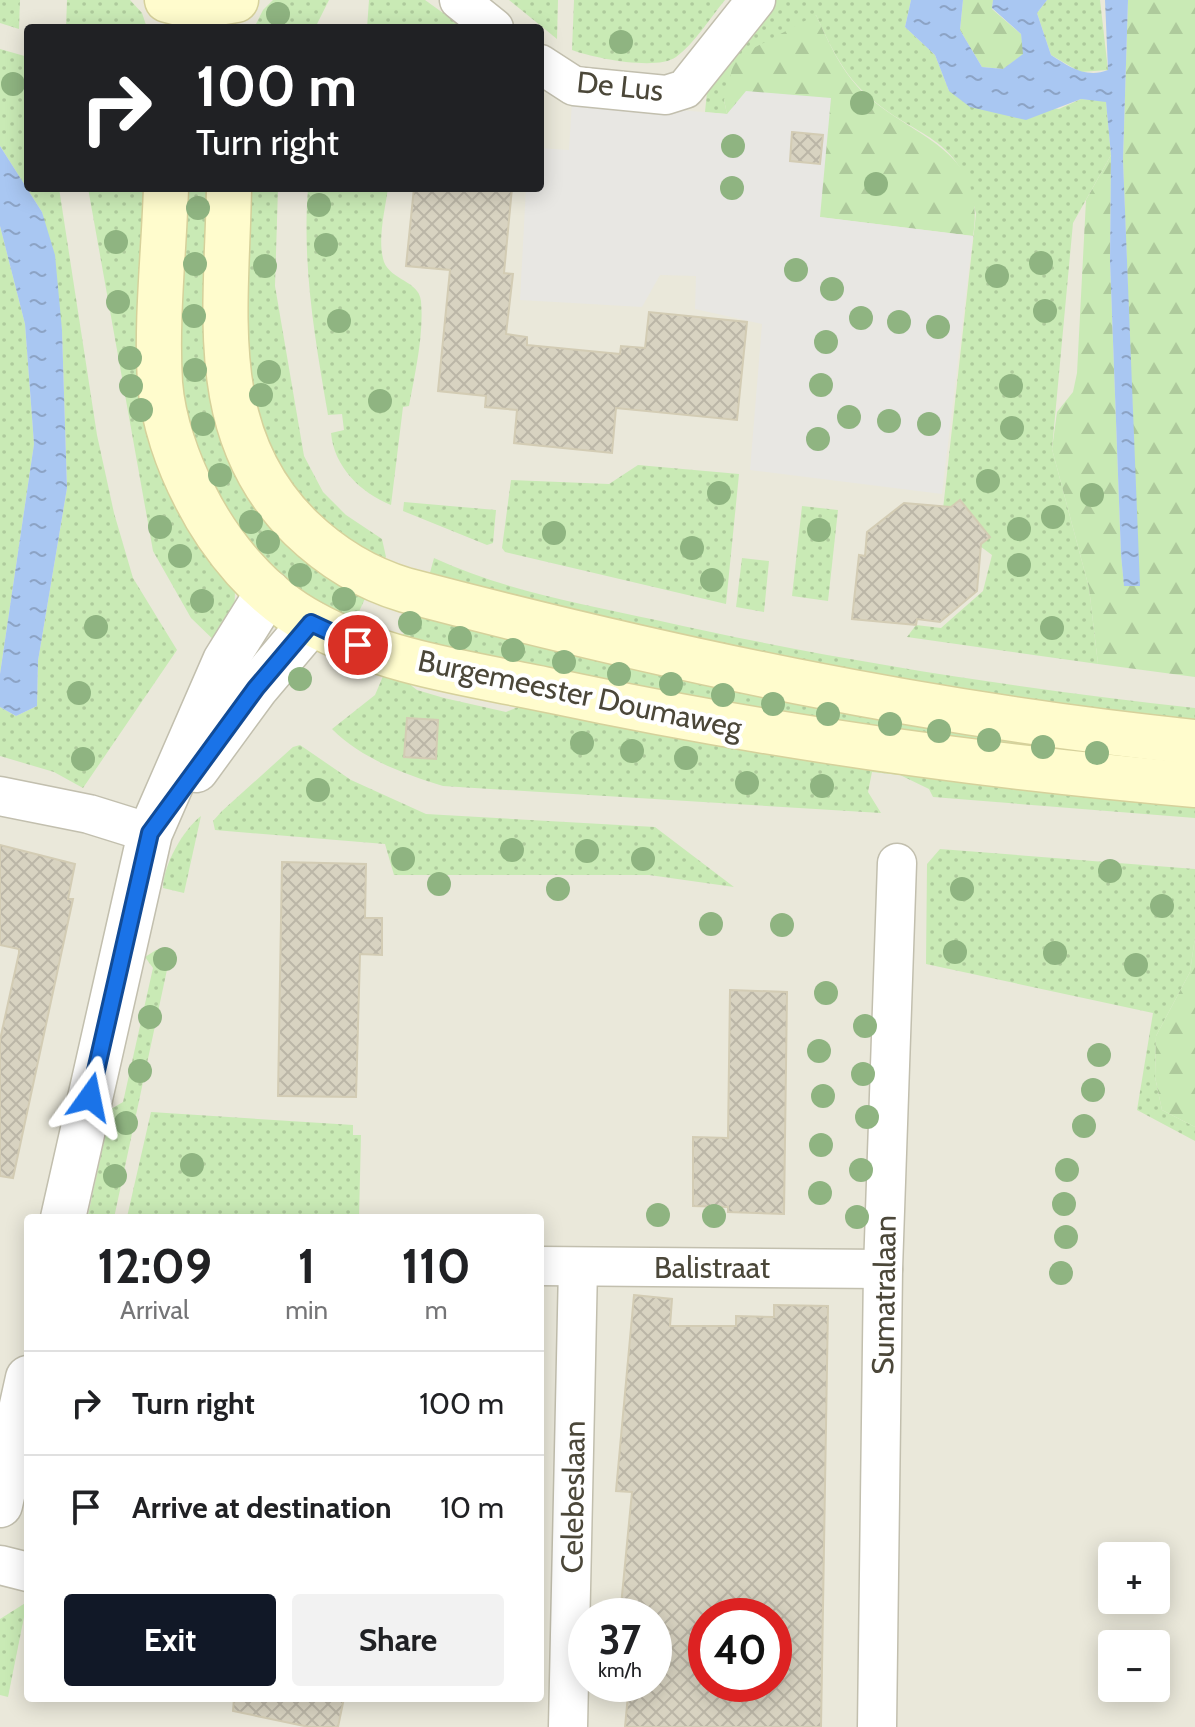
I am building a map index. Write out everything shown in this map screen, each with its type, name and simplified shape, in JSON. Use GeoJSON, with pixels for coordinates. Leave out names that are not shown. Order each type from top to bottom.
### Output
{"type":"FeatureCollection","features":[{"type":"Feature","properties":{"kind":"main road"},"geometry":{"type":"LineString","coordinates":[[170,10],[236,0],[233,24]]}},
{"type":"Feature","properties":{"kind":"main road","name":"Burgemeester Doumaweg"},"geometry":{"type":"LineString","coordinates":[[166,192],[160,385],[174,445],[196,498],[230,552],[268,592],[311,623],[379,651],[716,723],[901,753],[1195,785]]}},
{"type":"Feature","properties":{"kind":"main road","name":"Burgemeester Doumaweg"},"geometry":{"type":"LineString","coordinates":[[229,192],[226,367],[234,417],[254,468],[280,507],[325,551],[393,587],[586,636],[739,670],[801,683],[1111,733],[1195,742]]}},
{"type":"Feature","properties":{"kind":"street"},"geometry":{"type":"LineString","coordinates":[[459,0],[489,24]]}},
{"type":"Feature","properties":{"kind":"street","name":"De Lus"},"geometry":{"type":"LineString","coordinates":[[544,67],[574,86],[666,95],[685,89],[756,0]]}},
{"type":"Feature","properties":{"kind":"street"},"geometry":{"type":"LineString","coordinates":[[64,1214],[150,833],[225,661],[268,592]]}},
{"type":"Feature","properties":{"kind":"street"},"geometry":{"type":"LineString","coordinates":[[150,833],[256,688],[311,623]]}},
{"type":"Feature","properties":{"kind":"street"},"geometry":{"type":"LineString","coordinates":[[0,796],[89,814],[150,833]]}},
{"type":"Feature","properties":{"kind":"street","name":"Sumatralaan"},"geometry":{"type":"LineString","coordinates":[[877,1727],[883,1269],[897,863]]}},
{"type":"Feature","properties":{"kind":"street","name":"Balistraat"},"geometry":{"type":"LineString","coordinates":[[544,1266],[883,1269]]}},
{"type":"Feature","properties":{"kind":"street","name":"Celebeslaan"},"geometry":{"type":"LineString","coordinates":[[568,1727],[578,1267]]}},
{"type":"Feature","properties":{"kind":"street"},"geometry":{"type":"LineString","coordinates":[[0,1505],[24,1396]]}},
{"type":"Feature","properties":{"kind":"street"},"geometry":{"type":"LineString","coordinates":[[0,1565],[24,1571]]}},
{"type":"Feature","properties":{"kind":"shaded area"},"geometry":{"type":"Polygon","coordinates":[[[0,0],[1195,0],[1195,1727],[0,1727],[0,0]]]}},
{"type":"Feature","properties":{"kind":"shaded area"},"geometry":{"type":"Polygon","coordinates":[[[746,91],[831,98],[820,217],[973,236],[942,494],[750,470],[762,324],[695,309],[696,276],[660,275],[642,307],[520,300],[526,192],[544,192],[544,148],[569,150],[572,101],[727,114],[746,91]]]}},
{"type":"Feature","properties":{"kind":"green space"},"geometry":{"type":"Polygon","coordinates":[[[0,0],[20,0],[19,29],[0,23],[0,0]]]}},
{"type":"Feature","properties":{"kind":"green space"},"geometry":{"type":"Polygon","coordinates":[[[67,0],[130,0],[142,13],[146,24],[66,24],[67,0]]]}},
{"type":"Feature","properties":{"kind":"green space"},"geometry":{"type":"Polygon","coordinates":[[[273,0],[329,0],[317,24],[256,24],[273,0]]]}},
{"type":"Feature","properties":{"kind":"green space"},"geometry":{"type":"Polygon","coordinates":[[[369,0],[425,0],[458,24],[367,24],[369,0]]]}},
{"type":"Feature","properties":{"kind":"green space"},"geometry":{"type":"Polygon","coordinates":[[[509,0],[558,0],[557,39],[544,28],[544,24],[539,24],[509,0]]]}},
{"type":"Feature","properties":{"kind":"green space"},"geometry":{"type":"Polygon","coordinates":[[[574,0],[725,0],[683,52],[667,61],[640,63],[572,50],[574,0]]]}},
{"type":"Feature","properties":{"kind":"green space"},"geometry":{"type":"Polygon","coordinates":[[[775,0],[911,0],[905,27],[935,55],[949,91],[1059,109],[1081,99],[1106,101],[1111,155],[1073,223],[1052,449],[1089,588],[1098,664],[907,637],[916,625],[941,628],[983,591],[992,555],[942,518],[976,214],[969,187],[948,152],[884,109],[857,85],[837,57],[816,15],[724,100],[727,114],[705,112],[708,82],[775,0]]]}},
{"type":"Feature","properties":{"kind":"green space"},"geometry":{"type":"Polygon","coordinates":[[[963,0],[993,0],[992,9],[1021,34],[1024,54],[1003,69],[982,67],[960,30],[963,0]]]}},
{"type":"Feature","properties":{"kind":"green space"},"geometry":{"type":"Polygon","coordinates":[[[1047,0],[1100,0],[1108,70],[1080,72],[1051,55],[1037,13],[1047,0]]]}},
{"type":"Feature","properties":{"kind":"green space"},"geometry":{"type":"Polygon","coordinates":[[[1128,0],[1195,0],[1195,677],[1098,664],[1089,588],[1052,449],[1057,412],[1073,392],[1077,373],[1086,200],[1111,155],[1110,261],[1121,555],[1124,585],[1139,586],[1123,160],[1128,0]]]}},
{"type":"Feature","properties":{"kind":"green space"},"geometry":{"type":"Polygon","coordinates":[[[816,15],[837,57],[857,86],[885,110],[943,150],[958,165],[969,184],[974,207],[973,236],[819,217],[727,114],[724,100],[735,58],[816,15]]]}},
{"type":"Feature","properties":{"kind":"green space"},"geometry":{"type":"Polygon","coordinates":[[[0,49],[24,56],[24,184],[0,146],[0,49]]]}},
{"type":"Feature","properties":{"kind":"green space"},"geometry":{"type":"Polygon","coordinates":[[[29,192],[60,192],[97,435],[114,513],[133,578],[177,650],[83,788],[54,772],[0,756],[0,707],[16,716],[37,706],[38,661],[67,488],[62,330],[42,212],[29,192]]]}},
{"type":"Feature","properties":{"kind":"green space"},"geometry":{"type":"Polygon","coordinates":[[[89,192],[152,192],[146,360],[235,591],[234,621],[222,648],[191,618],[153,551],[89,192]]]}},
{"type":"Feature","properties":{"kind":"green space"},"geometry":{"type":"Polygon","coordinates":[[[179,192],[220,192],[215,401],[368,592],[352,627],[297,598],[223,521],[187,434],[176,342],[179,192]]]}},
{"type":"Feature","properties":{"kind":"green space"},"geometry":{"type":"Polygon","coordinates":[[[247,192],[278,192],[275,286],[304,456],[323,492],[346,515],[382,539],[386,557],[379,567],[315,524],[248,419],[247,192]]]}},
{"type":"Feature","properties":{"kind":"green space"},"geometry":{"type":"Polygon","coordinates":[[[308,192],[387,192],[381,235],[384,262],[392,273],[419,294],[421,327],[418,354],[409,406],[403,407],[391,505],[369,493],[351,477],[343,468],[333,445],[331,433],[344,430],[342,414],[328,415],[308,274],[308,192]]]}},
{"type":"Feature","properties":{"kind":"green space"},"geometry":{"type":"Polygon","coordinates":[[[0,226],[25,324],[34,444],[0,674],[0,226]]]}},
{"type":"Feature","properties":{"kind":"green space"},"geometry":{"type":"Polygon","coordinates":[[[638,465],[739,474],[726,604],[505,552],[502,548],[511,480],[609,484],[638,465]]]}},
{"type":"Feature","properties":{"kind":"green space"},"geometry":{"type":"Polygon","coordinates":[[[404,502],[496,510],[493,543],[487,545],[403,511],[404,502]]]}},
{"type":"Feature","properties":{"kind":"green space"},"geometry":{"type":"Polygon","coordinates":[[[802,506],[838,510],[828,601],[792,596],[802,506]]]}},
{"type":"Feature","properties":{"kind":"green space"},"geometry":{"type":"Polygon","coordinates":[[[434,558],[487,579],[543,595],[790,648],[992,682],[1195,708],[1195,729],[926,689],[428,580],[434,558]]]}},
{"type":"Feature","properties":{"kind":"green space"},"geometry":{"type":"Polygon","coordinates":[[[742,558],[769,561],[764,612],[736,607],[742,558]]]}},
{"type":"Feature","properties":{"kind":"green space"},"geometry":{"type":"Polygon","coordinates":[[[414,605],[1195,753],[1195,773],[899,739],[400,644],[414,605]]]}},
{"type":"Feature","properties":{"kind":"green space"},"geometry":{"type":"Polygon","coordinates":[[[387,667],[417,690],[506,712],[532,701],[1195,799],[1195,818],[933,797],[929,789],[900,775],[872,772],[868,792],[881,813],[443,786],[370,757],[332,729],[375,695],[387,667]]]}},
{"type":"Feature","properties":{"kind":"green space"},"geometry":{"type":"Polygon","coordinates":[[[300,745],[351,780],[426,814],[655,827],[734,887],[649,875],[394,875],[385,844],[215,830],[213,821],[222,811],[293,747],[300,745]]]}},
{"type":"Feature","properties":{"kind":"green space"},"geometry":{"type":"Polygon","coordinates":[[[201,816],[184,893],[163,888],[166,869],[175,849],[201,816]]]}},
{"type":"Feature","properties":{"kind":"green space"},"geometry":{"type":"Polygon","coordinates":[[[940,849],[1195,869],[1195,937],[1190,972],[1156,1036],[1155,1077],[1162,1110],[1195,1127],[1195,1141],[1137,1110],[1153,1013],[926,964],[927,864],[940,849]]]}},
{"type":"Feature","properties":{"kind":"green space"},"geometry":{"type":"Polygon","coordinates":[[[1195,937],[1195,1127],[1162,1110],[1155,1077],[1156,1036],[1190,972],[1195,937]]]}},
{"type":"Feature","properties":{"kind":"green space"},"geometry":{"type":"Polygon","coordinates":[[[156,950],[171,951],[115,1214],[88,1214],[111,1109],[123,1102],[153,968],[145,957],[156,950]]]}},
{"type":"Feature","properties":{"kind":"green space"},"geometry":{"type":"Polygon","coordinates":[[[151,1112],[353,1125],[353,1135],[361,1135],[359,1214],[128,1214],[151,1112]]]}},
{"type":"Feature","properties":{"kind":"green space"},"geometry":{"type":"Polygon","coordinates":[[[24,1604],[8,1697],[0,1695],[0,1619],[24,1604]]]}},
{"type":"Feature","properties":{"kind":"water"},"geometry":{"type":"Polygon","coordinates":[[[911,0],[963,0],[960,30],[982,67],[1003,69],[1023,54],[1021,34],[992,8],[993,0],[1047,0],[1037,13],[1051,55],[1078,70],[1092,73],[1108,70],[1105,0],[1128,0],[1123,160],[1140,586],[1124,586],[1121,555],[1110,261],[1111,155],[1106,102],[1081,99],[1026,120],[970,107],[949,91],[935,55],[905,27],[911,0]]]}},
{"type":"Feature","properties":{"kind":"water"},"geometry":{"type":"Polygon","coordinates":[[[0,146],[24,184],[24,192],[29,192],[42,212],[55,255],[62,330],[67,488],[38,661],[37,706],[16,716],[0,707],[0,674],[34,444],[25,324],[0,226],[0,146]]]}},
{"type":"Feature","properties":{"kind":"building"},"geometry":{"type":"Polygon","coordinates":[[[792,132],[823,135],[820,164],[790,161],[792,132]]]}},
{"type":"Feature","properties":{"kind":"building"},"geometry":{"type":"Polygon","coordinates":[[[414,192],[512,192],[504,273],[513,274],[506,334],[527,337],[527,345],[620,354],[621,346],[645,348],[649,312],[747,322],[737,420],[616,408],[612,453],[514,443],[517,410],[485,407],[486,396],[438,391],[450,270],[406,266],[414,192]]]}},
{"type":"Feature","properties":{"kind":"building"},"geometry":{"type":"Polygon","coordinates":[[[960,500],[990,537],[981,544],[977,591],[940,622],[917,619],[916,625],[852,619],[859,555],[865,556],[867,532],[904,503],[951,507],[960,500]]]}},
{"type":"Feature","properties":{"kind":"building"},"geometry":{"type":"Polygon","coordinates":[[[407,718],[438,720],[436,759],[404,757],[407,718]]]}},
{"type":"Feature","properties":{"kind":"building"},"geometry":{"type":"Polygon","coordinates":[[[0,845],[75,864],[68,899],[73,899],[13,1178],[0,1176],[0,1040],[19,949],[0,945],[0,845]]]}},
{"type":"Feature","properties":{"kind":"building"},"geometry":{"type":"Polygon","coordinates":[[[282,862],[366,864],[365,918],[382,918],[382,955],[360,954],[356,1097],[278,1096],[282,862]]]}},
{"type":"Feature","properties":{"kind":"building"},"geometry":{"type":"Polygon","coordinates":[[[730,990],[787,992],[784,1214],[728,1212],[728,1207],[693,1206],[693,1137],[728,1138],[730,990]]]}},
{"type":"Feature","properties":{"kind":"building"},"geometry":{"type":"Polygon","coordinates":[[[634,1295],[672,1299],[670,1326],[736,1326],[736,1316],[774,1317],[774,1305],[828,1306],[821,1727],[625,1727],[627,1702],[672,1702],[672,1598],[622,1598],[632,1492],[616,1491],[634,1295]]]}},
{"type":"Feature","properties":{"kind":"building"},"geometry":{"type":"Polygon","coordinates":[[[234,1702],[343,1702],[338,1727],[309,1727],[233,1711],[234,1702]]]}},
{"type":"Feature","properties":{"kind":"route"},"geometry":{"type":"LineString","coordinates":[[90,1097],[150,833],[256,688],[311,623],[358,645]]}}]}
